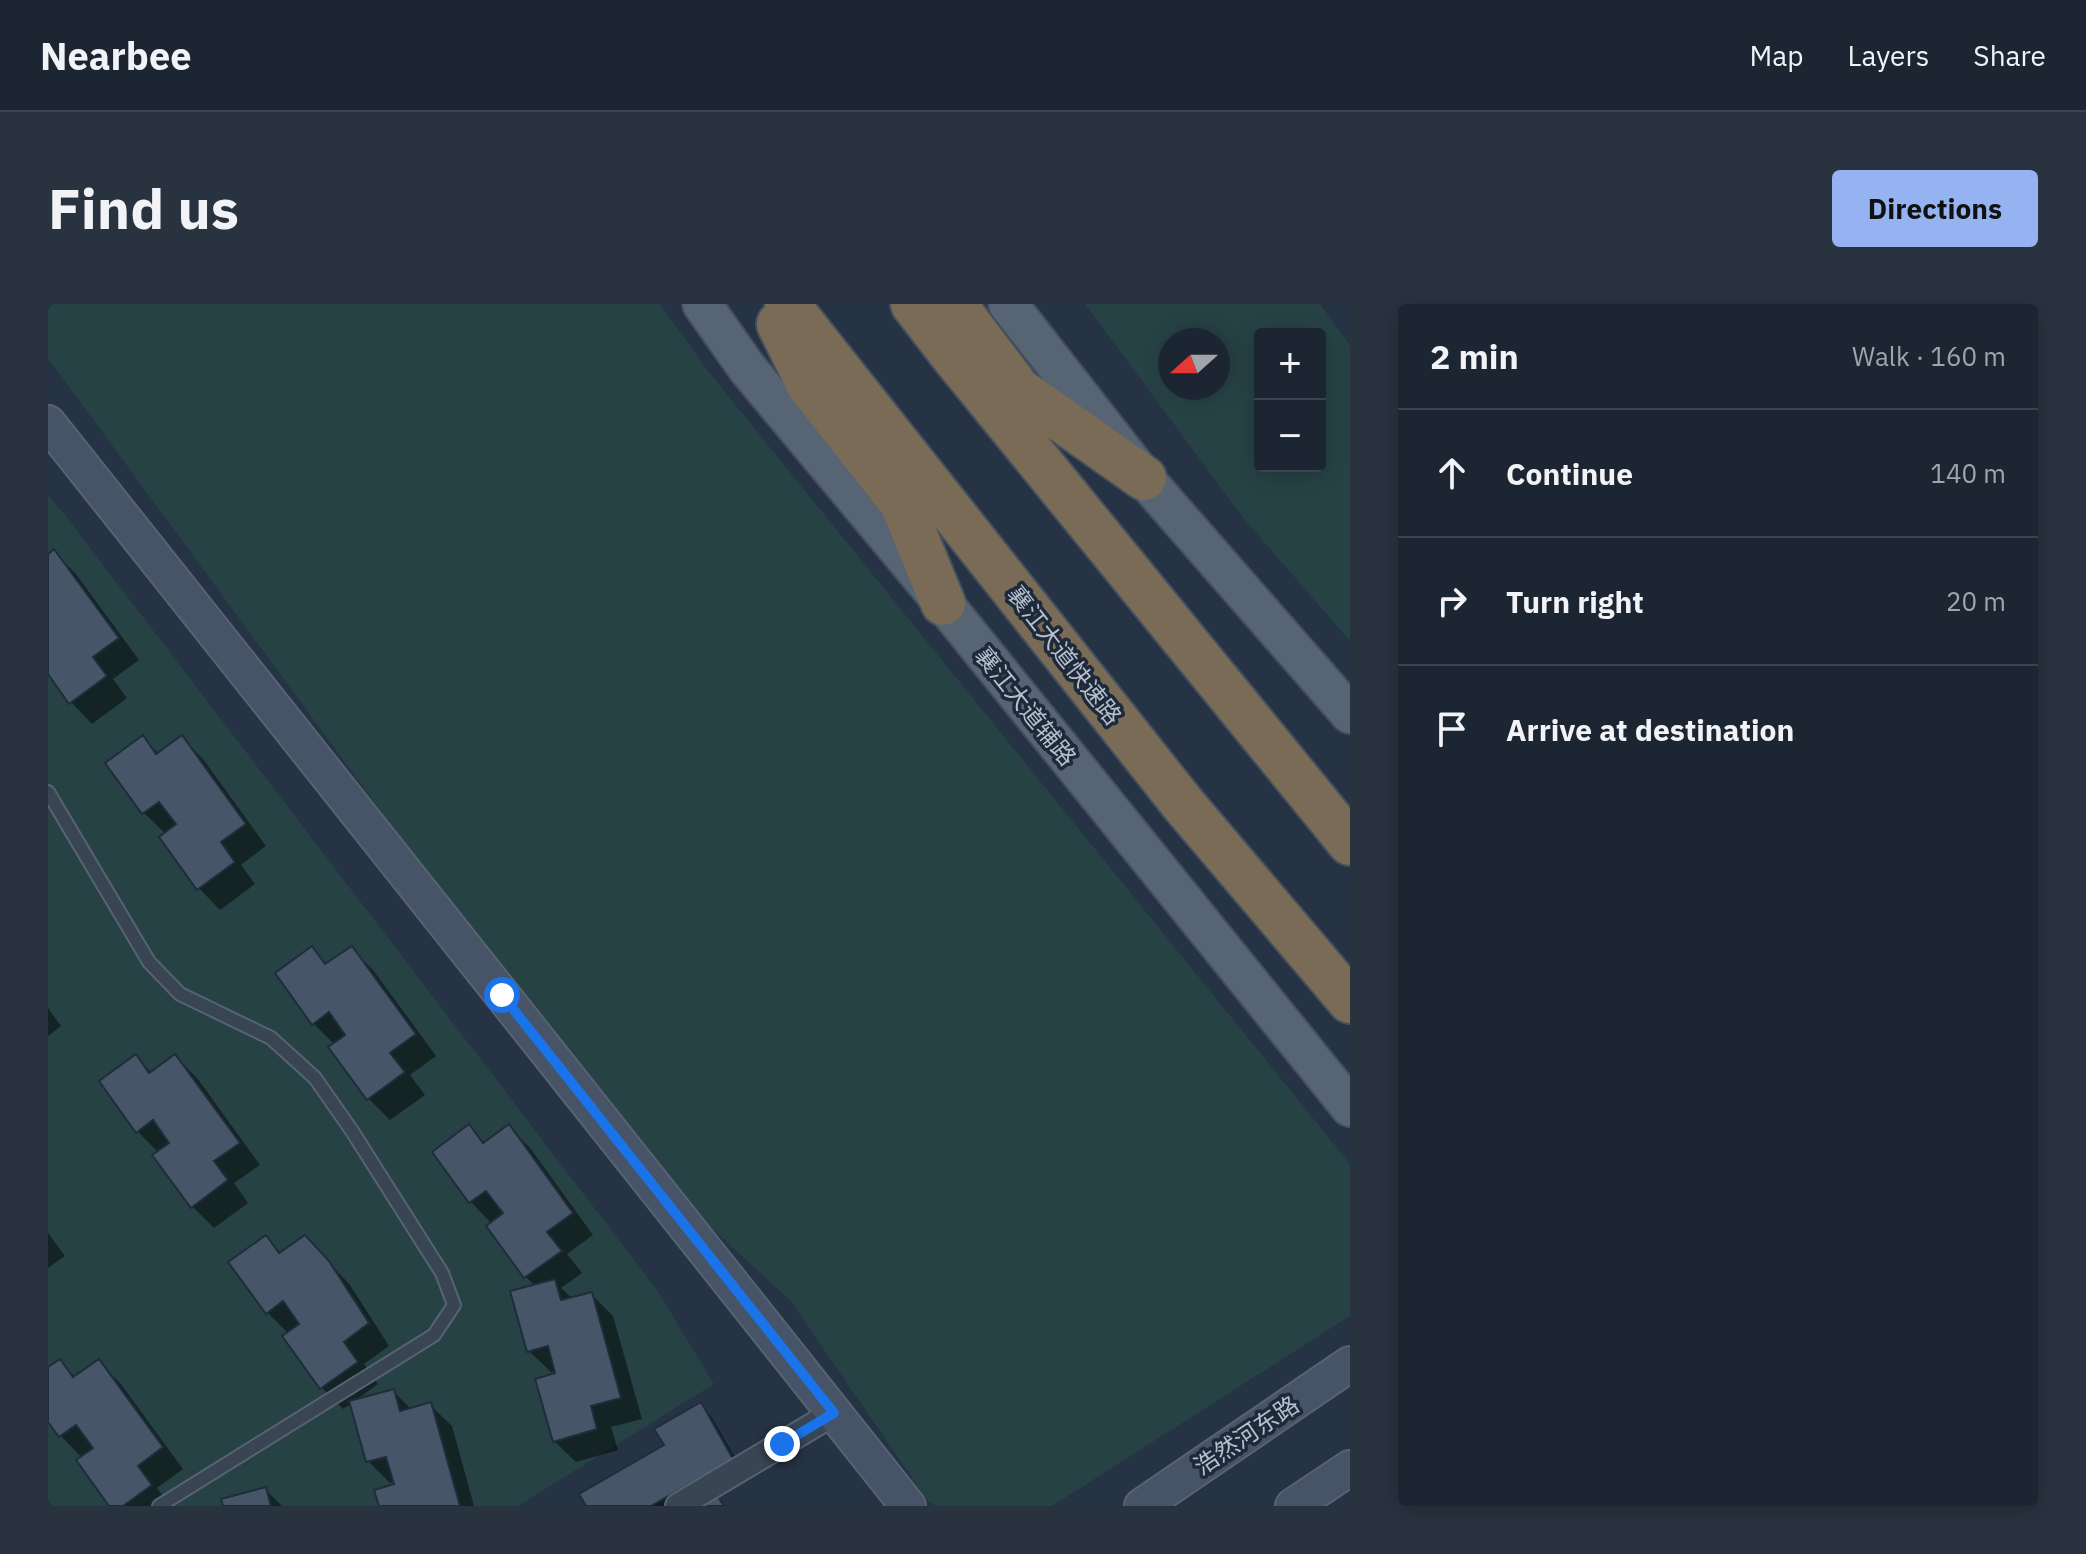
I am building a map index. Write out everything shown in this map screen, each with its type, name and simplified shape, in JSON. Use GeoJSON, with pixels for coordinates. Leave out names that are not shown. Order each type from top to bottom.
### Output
{"type":"FeatureCollection","features":[{"type":"Feature","properties":{"kind":"highway"},"geometry":{"type":"LineString","coordinates":[[748,304],[902,503],[943,603]]}},
{"type":"Feature","properties":{"kind":"highway"},"geometry":{"type":"LineString","coordinates":[[768,304],[809,385]]}},
{"type":"Feature","properties":{"kind":"highway","name":"襄江大道快速路"},"geometry":{"type":"LineString","coordinates":[[787,304],[1183,804],[1350,1001]]}},
{"type":"Feature","properties":{"kind":"highway"},"geometry":{"type":"LineString","coordinates":[[913,304],[1345,837]]}},
{"type":"Feature","properties":{"kind":"highway"},"geometry":{"type":"LineString","coordinates":[[954,304],[1019,390]]}},
{"type":"Feature","properties":{"kind":"highway"},"geometry":{"type":"LineString","coordinates":[[954,357],[1019,390],[1144,478]]}},
{"type":"Feature","properties":{"kind":"main road","name":"襄江大道辅路"},"geometry":{"type":"LineString","coordinates":[[702,304],[747,368],[943,603],[1350,1107]]}},
{"type":"Feature","properties":{"kind":"main road"},"geometry":{"type":"LineString","coordinates":[[1008,304],[1144,478],[1350,714]]}},
{"type":"Feature","properties":{"kind":"street"},"geometry":{"type":"LineString","coordinates":[[48,423],[903,1504]]}},
{"type":"Feature","properties":{"kind":"street","name":"浩然河东路"},"geometry":{"type":"LineString","coordinates":[[1142,1506],[1350,1364]]}},
{"type":"Feature","properties":{"kind":"street"},"geometry":{"type":"LineString","coordinates":[[678,1506],[834,1413]]}},
{"type":"Feature","properties":{"kind":"street"},"geometry":{"type":"LineString","coordinates":[[1293,1506],[1350,1468]]}},
{"type":"Feature","properties":{"kind":"lane"},"geometry":{"type":"LineString","coordinates":[[48,792],[149,962],[180,994],[271,1038],[315,1078],[442,1273],[454,1305],[434,1335],[159,1506]]}},
{"type":"Feature","properties":{"kind":"green space"},"geometry":{"type":"Polygon","coordinates":[[[48,304],[660,304],[708,371],[1350,1164],[1350,1316],[1052,1506],[936,1506],[928,1501],[790,1300],[709,1226],[441,893],[48,358],[48,304]]]}},
{"type":"Feature","properties":{"kind":"green space"},"geometry":{"type":"Polygon","coordinates":[[[1085,304],[1320,304],[1350,345],[1350,641],[1245,520],[1085,304]]]}},
{"type":"Feature","properties":{"kind":"green space"},"geometry":{"type":"Polygon","coordinates":[[[48,496],[657,1290],[714,1384],[518,1506],[48,1506],[48,496]]]}},
{"type":"Feature","properties":{"kind":"building"},"geometry":{"type":"Polygon","coordinates":[[[54,549],[119,638],[93,657],[107,676],[69,704],[48,674],[48,554],[54,549]]]}},
{"type":"Feature","properties":{"kind":"building"},"geometry":{"type":"Polygon","coordinates":[[[143,735],[156,754],[182,735],[246,824],[221,842],[235,862],[197,890],[159,837],[176,824],[159,802],[142,814],[105,763],[143,735]]]}},
{"type":"Feature","properties":{"kind":"building"},"geometry":{"type":"Polygon","coordinates":[[[312,946],[325,964],[352,946],[416,1034],[390,1053],[405,1072],[367,1100],[328,1047],[345,1035],[329,1012],[312,1025],[275,973],[312,946]]]}},
{"type":"Feature","properties":{"kind":"building"},"geometry":{"type":"Polygon","coordinates":[[[136,1054],[149,1073],[175,1054],[240,1143],[214,1161],[228,1180],[191,1208],[152,1155],[169,1143],[153,1120],[136,1133],[99,1081],[136,1054]]]}},
{"type":"Feature","properties":{"kind":"building"},"geometry":{"type":"Polygon","coordinates":[[[469,1124],[483,1143],[509,1124],[573,1213],[547,1232],[562,1251],[524,1278],[486,1226],[503,1213],[486,1191],[469,1203],[432,1152],[469,1124]]]}},
{"type":"Feature","properties":{"kind":"building"},"geometry":{"type":"Polygon","coordinates":[[[266,1235],[279,1253],[305,1235],[329,1261],[369,1323],[344,1342],[358,1362],[320,1389],[282,1336],[299,1324],[283,1301],[266,1314],[228,1262],[266,1235]]]}},
{"type":"Feature","properties":{"kind":"building"},"geometry":{"type":"Polygon","coordinates":[[[555,1279],[561,1300],[592,1292],[621,1398],[591,1406],[597,1429],[553,1442],[535,1379],[555,1373],[548,1346],[527,1352],[510,1291],[555,1279]]]}},
{"type":"Feature","properties":{"kind":"building"},"geometry":{"type":"Polygon","coordinates":[[[60,1359],[73,1377],[99,1359],[163,1447],[138,1466],[152,1485],[123,1506],[109,1506],[76,1460],[93,1448],[76,1425],[59,1437],[48,1422],[48,1367],[60,1359]]]}},
{"type":"Feature","properties":{"kind":"building"},"geometry":{"type":"Polygon","coordinates":[[[394,1389],[400,1411],[431,1402],[460,1506],[379,1506],[374,1490],[394,1484],[386,1457],[366,1462],[349,1401],[394,1389]]]}},
{"type":"Feature","properties":{"kind":"building"},"geometry":{"type":"Polygon","coordinates":[[[701,1402],[733,1459],[651,1506],[586,1506],[579,1494],[664,1445],[654,1429],[701,1402]]]}},
{"type":"Feature","properties":{"kind":"building"},"geometry":{"type":"Polygon","coordinates":[[[266,1487],[271,1506],[223,1506],[221,1499],[266,1487]]]}},
{"type":"Feature","properties":{"kind":"building"},"geometry":{"type":"Polygon","coordinates":[[[717,1495],[724,1506],[698,1506],[717,1495]]]}},
{"type":"Feature","properties":{"kind":"route"},"geometry":{"type":"LineString","coordinates":[[502,995],[834,1413],[782,1444]]}}]}
